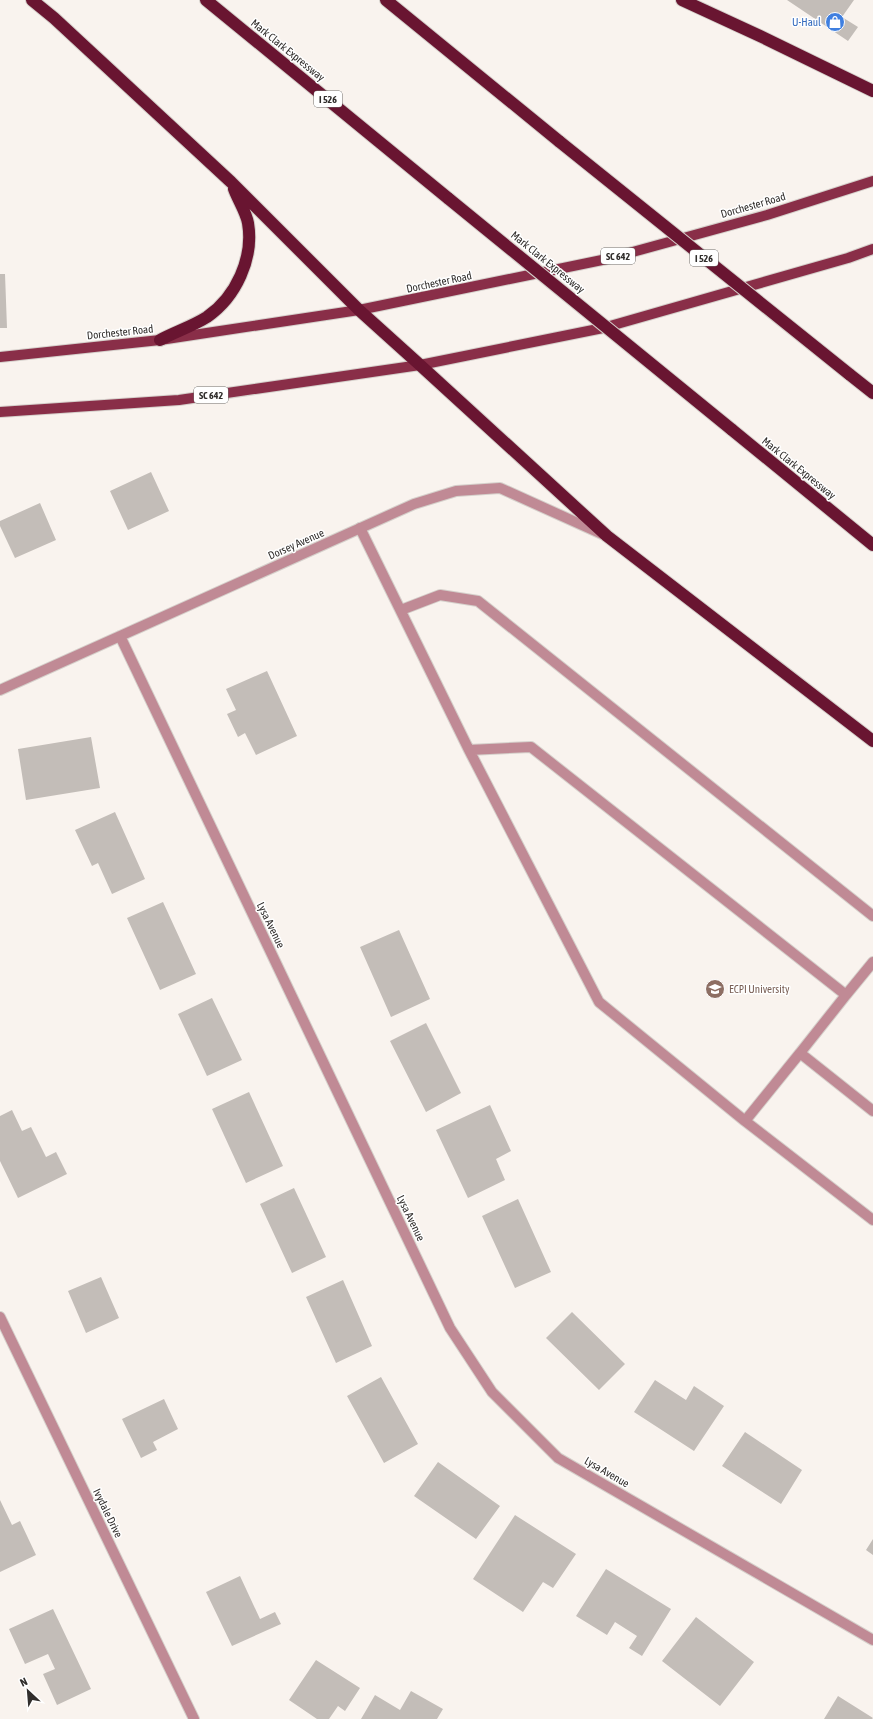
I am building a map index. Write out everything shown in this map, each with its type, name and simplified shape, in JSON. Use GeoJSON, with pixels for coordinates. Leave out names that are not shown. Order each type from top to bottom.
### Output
{"type":"FeatureCollection","features":[{"type":"Feature","properties":{"kind":"highway"},"geometry":{"type":"LineString","coordinates":[[32,0],[54,18],[231,182],[358,310],[607,536],[873,741]]}},
{"type":"Feature","properties":{"kind":"highway","name":"Mark Clark Expressway"},"geometry":{"type":"LineString","coordinates":[[206,0],[873,545]]}},
{"type":"Feature","properties":{"kind":"highway","name":"I 526"},"geometry":{"type":"LineString","coordinates":[[386,0],[560,142],[873,393]]}},
{"type":"Feature","properties":{"kind":"highway"},"geometry":{"type":"LineString","coordinates":[[682,0],[873,91]]}},
{"type":"Feature","properties":{"kind":"highway"},"geometry":{"type":"LineString","coordinates":[[160,340],[207,317],[230,296],[242,270],[248,248],[248,222],[231,182]]}},
{"type":"Feature","properties":{"kind":"main road","name":"Dorchester Road"},"geometry":{"type":"LineString","coordinates":[[0,357],[160,340],[358,310],[607,259],[767,214],[873,181]]}},
{"type":"Feature","properties":{"kind":"main road","name":"SC 642"},"geometry":{"type":"LineString","coordinates":[[0,412],[180,400],[420,365],[603,328],[848,258],[873,249]]}},
{"type":"Feature","properties":{"kind":"street","name":"Dorsey Avenue"},"geometry":{"type":"LineString","coordinates":[[0,690],[414,504],[456,491],[500,488],[607,536]]}},
{"type":"Feature","properties":{"kind":"street"},"geometry":{"type":"LineString","coordinates":[[360,528],[469,750],[599,1002],[745,1121],[873,1220]]}},
{"type":"Feature","properties":{"kind":"street"},"geometry":{"type":"LineString","coordinates":[[401,610],[440,595],[478,601],[873,916]]}},
{"type":"Feature","properties":{"kind":"street","name":"Lysa Avenue"},"geometry":{"type":"LineString","coordinates":[[120,636],[450,1328],[492,1392],[558,1458],[873,1640]]}},
{"type":"Feature","properties":{"kind":"street"},"geometry":{"type":"LineString","coordinates":[[469,750],[531,747],[846,996]]}},
{"type":"Feature","properties":{"kind":"street"},"geometry":{"type":"LineString","coordinates":[[745,1121],[873,962]]}},
{"type":"Feature","properties":{"kind":"street"},"geometry":{"type":"LineString","coordinates":[[800,1053],[873,1110]]}},
{"type":"Feature","properties":{"kind":"street","name":"Ivydale Drive"},"geometry":{"type":"LineString","coordinates":[[0,1317],[194,1719]]}},
{"type":"Feature","properties":{"kind":"building","name":"U-Haul"},"geometry":{"type":"Polygon","coordinates":[[[787,0],[854,0],[842,17],[858,27],[848,41],[787,0]]]}},
{"type":"Feature","properties":{"kind":"building"},"geometry":{"type":"Polygon","coordinates":[[[0,274],[5,274],[7,328],[0,328],[0,274]]]}},
{"type":"Feature","properties":{"kind":"building"},"geometry":{"type":"Polygon","coordinates":[[[151,472],[169,511],[128,530],[110,491],[151,472]]]}},
{"type":"Feature","properties":{"kind":"building"},"geometry":{"type":"Polygon","coordinates":[[[40,503],[56,540],[15,558],[0,526],[0,521],[40,503]]]}},
{"type":"Feature","properties":{"kind":"building"},"geometry":{"type":"Polygon","coordinates":[[[267,671],[297,736],[256,755],[245,733],[238,737],[227,714],[236,710],[226,689],[267,671]]]}},
{"type":"Feature","properties":{"kind":"building"},"geometry":{"type":"Polygon","coordinates":[[[91,737],[100,788],[26,800],[18,749],[91,737]]]}},
{"type":"Feature","properties":{"kind":"building"},"geometry":{"type":"Polygon","coordinates":[[[115,812],[145,879],[112,894],[98,863],[92,866],[75,830],[115,812]]]}},
{"type":"Feature","properties":{"kind":"building"},"geometry":{"type":"Polygon","coordinates":[[[163,902],[196,974],[160,990],[127,918],[163,902]]]}},
{"type":"Feature","properties":{"kind":"building"},"geometry":{"type":"Polygon","coordinates":[[[399,930],[430,999],[391,1017],[360,947],[399,930]]]}},
{"type":"Feature","properties":{"kind":"building"},"geometry":{"type":"Polygon","coordinates":[[[212,998],[242,1060],[207,1076],[178,1014],[212,998]]]}},
{"type":"Feature","properties":{"kind":"building"},"geometry":{"type":"Polygon","coordinates":[[[426,1023],[461,1093],[426,1112],[390,1041],[426,1023]]]}},
{"type":"Feature","properties":{"kind":"building"},"geometry":{"type":"Polygon","coordinates":[[[249,1092],[283,1166],[246,1183],[212,1109],[249,1092]]]}},
{"type":"Feature","properties":{"kind":"building"},"geometry":{"type":"Polygon","coordinates":[[[490,1105],[511,1151],[496,1159],[505,1180],[468,1198],[436,1130],[490,1105]]]}},
{"type":"Feature","properties":{"kind":"building"},"geometry":{"type":"Polygon","coordinates":[[[12,1110],[22,1131],[31,1127],[46,1157],[56,1152],[67,1174],[18,1198],[0,1161],[0,1116],[12,1110]]]}},
{"type":"Feature","properties":{"kind":"building"},"geometry":{"type":"Polygon","coordinates":[[[294,1188],[326,1257],[292,1273],[260,1204],[294,1188]]]}},
{"type":"Feature","properties":{"kind":"building"},"geometry":{"type":"Polygon","coordinates":[[[518,1199],[551,1272],[515,1288],[482,1216],[518,1199]]]}},
{"type":"Feature","properties":{"kind":"building"},"geometry":{"type":"Polygon","coordinates":[[[101,1277],[119,1318],[86,1333],[68,1291],[101,1277]]]}},
{"type":"Feature","properties":{"kind":"building"},"geometry":{"type":"Polygon","coordinates":[[[343,1280],[372,1346],[336,1363],[306,1297],[343,1280]]]}},
{"type":"Feature","properties":{"kind":"building"},"geometry":{"type":"Polygon","coordinates":[[[572,1312],[625,1364],[599,1390],[546,1338],[572,1312]]]}},
{"type":"Feature","properties":{"kind":"building"},"geometry":{"type":"Polygon","coordinates":[[[381,1377],[418,1444],[384,1463],[347,1396],[381,1377]]]}},
{"type":"Feature","properties":{"kind":"building"},"geometry":{"type":"Polygon","coordinates":[[[655,1380],[686,1400],[694,1386],[724,1406],[694,1451],[634,1412],[655,1380]]]}},
{"type":"Feature","properties":{"kind":"building"},"geometry":{"type":"Polygon","coordinates":[[[164,1399],[178,1429],[153,1442],[157,1450],[141,1458],[122,1419],[164,1399]]]}},
{"type":"Feature","properties":{"kind":"building"},"geometry":{"type":"Polygon","coordinates":[[[745,1432],[802,1470],[781,1504],[722,1466],[745,1432]]]}},
{"type":"Feature","properties":{"kind":"building"},"geometry":{"type":"Polygon","coordinates":[[[438,1462],[500,1506],[476,1539],[414,1496],[438,1462]]]}},
{"type":"Feature","properties":{"kind":"building"},"geometry":{"type":"Polygon","coordinates":[[[0,1500],[12,1525],[20,1521],[36,1555],[0,1572],[0,1500]]]}},
{"type":"Feature","properties":{"kind":"building"},"geometry":{"type":"Polygon","coordinates":[[[515,1515],[576,1554],[553,1588],[543,1582],[523,1612],[473,1579],[515,1515]]]}},
{"type":"Feature","properties":{"kind":"building"},"geometry":{"type":"Polygon","coordinates":[[[873,1539],[873,1555],[866,1550],[873,1539]]]}},
{"type":"Feature","properties":{"kind":"building"},"geometry":{"type":"Polygon","coordinates":[[[606,1569],[671,1609],[642,1656],[629,1648],[637,1636],[615,1622],[607,1635],[576,1616],[606,1569]]]}},
{"type":"Feature","properties":{"kind":"building"},"geometry":{"type":"Polygon","coordinates":[[[240,1576],[260,1619],[275,1612],[281,1624],[232,1646],[206,1592],[240,1576]]]}},
{"type":"Feature","properties":{"kind":"building"},"geometry":{"type":"Polygon","coordinates":[[[53,1609],[91,1689],[57,1705],[43,1674],[55,1669],[48,1654],[25,1664],[9,1629],[53,1609]]]}},
{"type":"Feature","properties":{"kind":"building"},"geometry":{"type":"Polygon","coordinates":[[[696,1617],[754,1662],[720,1706],[662,1661],[696,1617]]]}},
{"type":"Feature","properties":{"kind":"building"},"geometry":{"type":"Polygon","coordinates":[[[316,1660],[360,1688],[345,1711],[338,1706],[329,1719],[317,1719],[289,1700],[316,1660]]]}},
{"type":"Feature","properties":{"kind":"building"},"geometry":{"type":"Polygon","coordinates":[[[411,1691],[443,1709],[437,1719],[361,1719],[375,1695],[400,1710],[411,1691]]]}},
{"type":"Feature","properties":{"kind":"building"},"geometry":{"type":"Polygon","coordinates":[[[838,1696],[873,1718],[824,1719],[838,1696]]]}},
{"type":"Feature","properties":{"kind":"place","name":"U-Haul"},"geometry":{"type":"Point","coordinates":[835,22]}},
{"type":"Feature","properties":{"kind":"place","name":"ECPI University"},"geometry":{"type":"Point","coordinates":[715,989]}}]}
